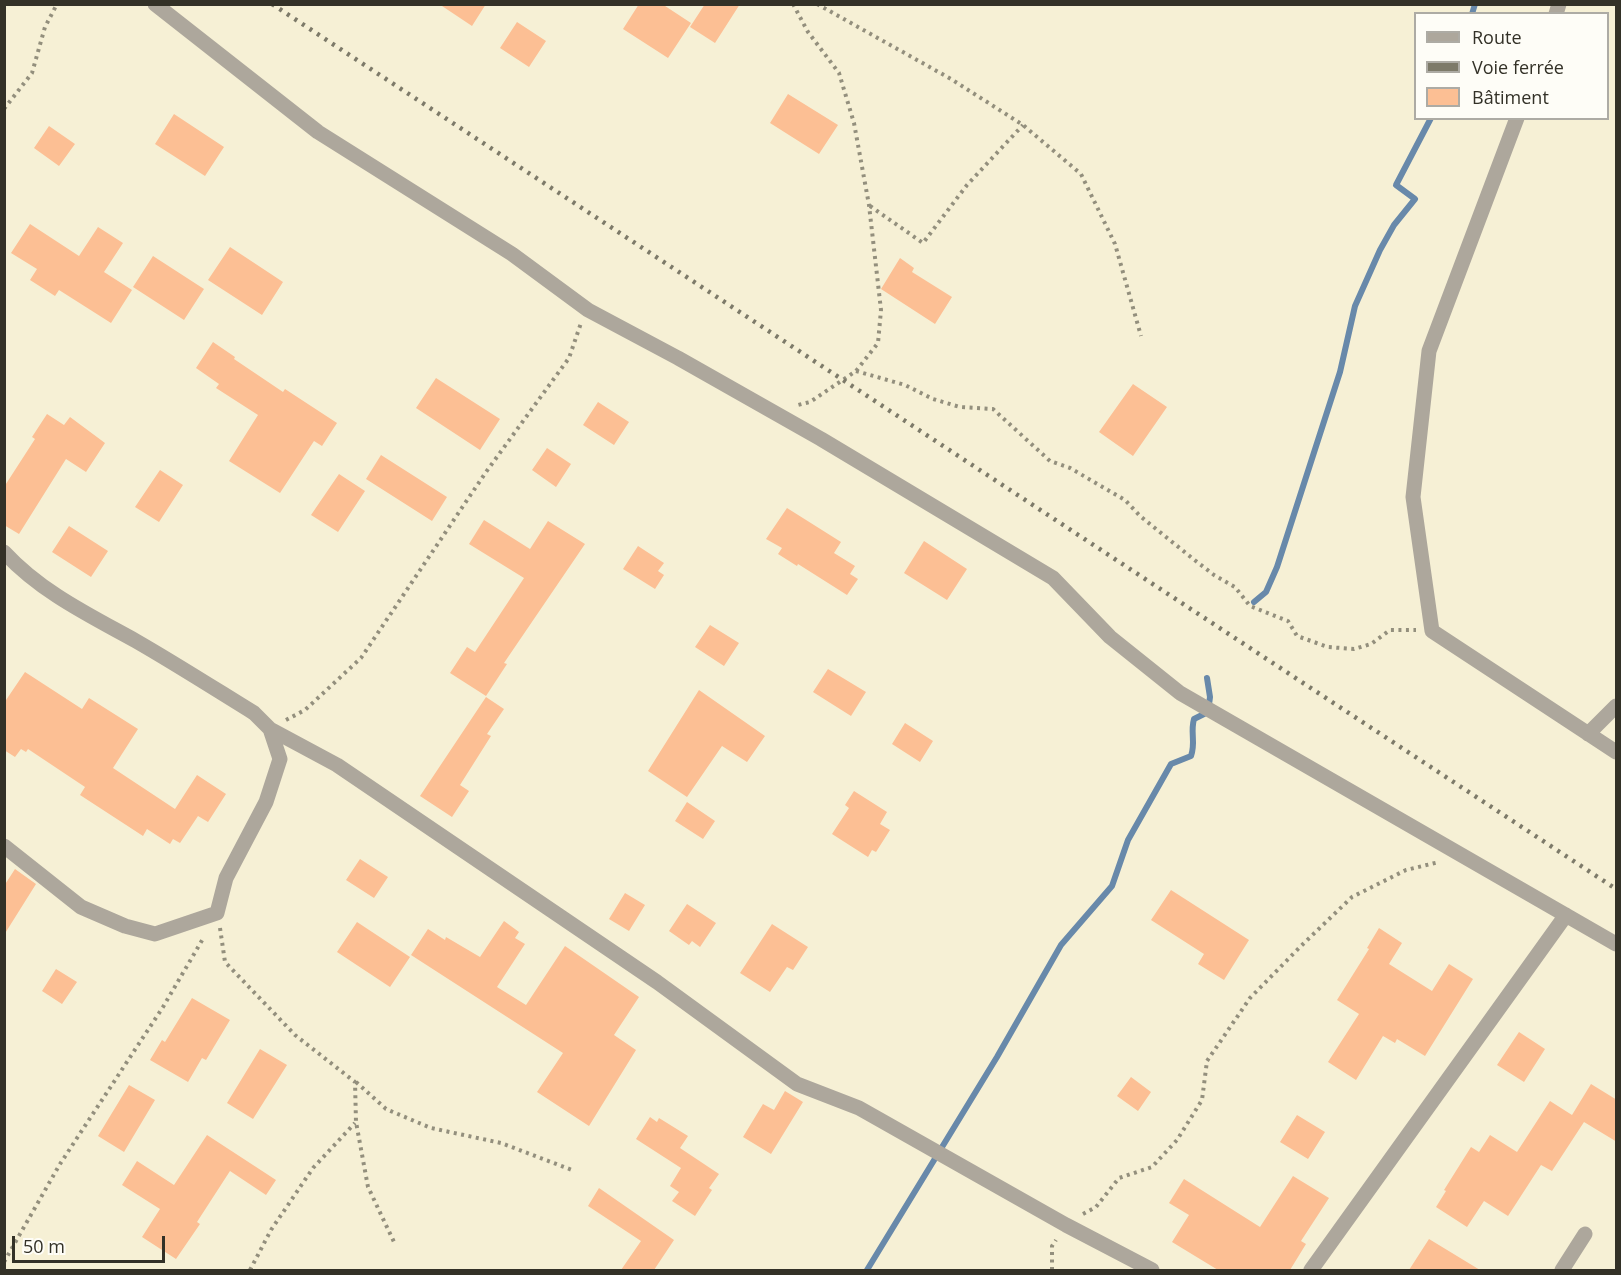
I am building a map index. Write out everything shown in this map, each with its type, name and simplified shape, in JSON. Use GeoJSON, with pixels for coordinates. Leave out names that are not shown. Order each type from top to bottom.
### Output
{"type":"FeatureCollection","features":[{"type":"Feature","properties":{"kind":"street"},"geometry":{"type":"LineString","coordinates":[[155,4],[318,132],[512,254],[588,310],[772,411],[1053,578],[1110,637],[1180,693],[1617,944]]}},
{"type":"Feature","properties":{"kind":"street"},"geometry":{"type":"LineString","coordinates":[[1516,120],[1430,351],[1413,497],[1432,631],[1617,752]]}},
{"type":"Feature","properties":{"kind":"street"},"geometry":{"type":"LineString","coordinates":[[4,552],[22,571],[80,612],[137,642],[254,713],[270,729],[337,765],[657,982],[797,1084],[859,1108],[1066,1225],[1152,1270]]}},
{"type":"Feature","properties":{"kind":"street"},"geometry":{"type":"LineString","coordinates":[[1588,734],[1617,706]]}},
{"type":"Feature","properties":{"kind":"street"},"geometry":{"type":"LineString","coordinates":[[4,846],[81,907],[125,926],[155,934],[218,913],[226,878],[266,802],[280,759],[270,729]]}},
{"type":"Feature","properties":{"kind":"street"},"geometry":{"type":"LineString","coordinates":[[1311,1270],[1566,915]]}},
{"type":"Feature","properties":{"kind":"street"},"geometry":{"type":"LineString","coordinates":[[1562,1270],[1585,1234]]}},
{"type":"Feature","properties":{"kind":"path"},"geometry":{"type":"LineString","coordinates":[[4,109],[32,73],[45,27],[57,4]]}},
{"type":"Feature","properties":{"kind":"path"},"geometry":{"type":"LineString","coordinates":[[772,411],[810,402],[856,371],[878,343],[881,310],[869,205],[854,123],[839,73],[808,32],[793,4]]}},
{"type":"Feature","properties":{"kind":"path"},"geometry":{"type":"LineString","coordinates":[[817,4],[951,79],[1023,125],[1081,174],[1115,244],[1141,336]]}},
{"type":"Feature","properties":{"kind":"path"},"geometry":{"type":"LineString","coordinates":[[869,205],[923,243],[967,185],[1023,125]]}},
{"type":"Feature","properties":{"kind":"path"},"geometry":{"type":"LineString","coordinates":[[270,729],[305,710],[361,658],[486,472],[569,358],[581,322],[588,310]]}},
{"type":"Feature","properties":{"kind":"path"},"geometry":{"type":"LineString","coordinates":[[856,371],[904,385],[933,399],[960,407],[993,409],[1050,461],[1070,468],[1125,500],[1140,516],[1192,558],[1235,587],[1250,606],[1288,621],[1296,636],[1328,647],[1354,649],[1371,644],[1390,630],[1432,631]]}},
{"type":"Feature","properties":{"kind":"path"},"geometry":{"type":"LineString","coordinates":[[1052,1270],[1052,1246],[1066,1225],[1096,1207],[1119,1178],[1152,1167],[1177,1140],[1202,1100],[1207,1061],[1250,998],[1352,897],[1406,870],[1464,856]]}},
{"type":"Feature","properties":{"kind":"path"},"geometry":{"type":"LineString","coordinates":[[218,913],[225,962],[295,1035],[386,1109],[431,1128],[501,1143],[572,1170]]}},
{"type":"Feature","properties":{"kind":"path"},"geometry":{"type":"LineString","coordinates":[[4,1262],[60,1164],[163,1007],[218,913]]}},
{"type":"Feature","properties":{"kind":"path"},"geometry":{"type":"LineString","coordinates":[[355,1082],[356,1122],[368,1187],[394,1242]]}},
{"type":"Feature","properties":{"kind":"path"},"geometry":{"type":"LineString","coordinates":[[250,1270],[271,1230],[313,1168],[356,1122]]}},
{"type":"Feature","properties":{"kind":"building"},"geometry":{"type":"Polygon","coordinates":[[[439,4],[486,4],[472,26],[439,4]]]}},
{"type":"Feature","properties":{"kind":"building"},"geometry":{"type":"Polygon","coordinates":[[[639,4],[662,4],[691,23],[668,58],[623,29],[639,4]]]}},
{"type":"Feature","properties":{"kind":"building"},"geometry":{"type":"Polygon","coordinates":[[[705,4],[740,4],[715,43],[690,27],[705,4]]]}},
{"type":"Feature","properties":{"kind":"building"},"geometry":{"type":"Polygon","coordinates":[[[517,22],[546,41],[529,67],[500,48],[517,22]]]}},
{"type":"Feature","properties":{"kind":"building"},"geometry":{"type":"Polygon","coordinates":[[[788,94],[838,125],[819,154],[770,123],[788,94]]]}},
{"type":"Feature","properties":{"kind":"building"},"geometry":{"type":"Polygon","coordinates":[[[174,114],[224,147],[205,176],[155,144],[174,114]]]}},
{"type":"Feature","properties":{"kind":"building"},"geometry":{"type":"Polygon","coordinates":[[[49,126],[75,144],[59,166],[34,148],[49,126]]]}},
{"type":"Feature","properties":{"kind":"building"},"geometry":{"type":"Polygon","coordinates":[[[30,224],[79,256],[98,227],[123,243],[104,272],[132,290],[111,323],[59,290],[55,296],[30,280],[37,269],[11,253],[30,224]]]}},
{"type":"Feature","properties":{"kind":"building"},"geometry":{"type":"Polygon","coordinates":[[[230,247],[283,282],[262,315],[208,280],[230,247]]]}},
{"type":"Feature","properties":{"kind":"building"},"geometry":{"type":"Polygon","coordinates":[[[153,256],[204,289],[184,320],[133,287],[153,256]]]}},
{"type":"Feature","properties":{"kind":"building"},"geometry":{"type":"Polygon","coordinates":[[[900,258],[914,268],[912,272],[952,297],[935,324],[881,289],[900,258]]]}},
{"type":"Feature","properties":{"kind":"building"},"geometry":{"type":"Polygon","coordinates":[[[213,342],[283,392],[285,389],[337,423],[322,446],[314,441],[280,493],[229,461],[258,415],[216,388],[219,384],[196,368],[213,342]]]}},
{"type":"Feature","properties":{"kind":"building"},"geometry":{"type":"Polygon","coordinates":[[[436,378],[500,419],[480,450],[416,408],[436,378]]]}},
{"type":"Feature","properties":{"kind":"building"},"geometry":{"type":"Polygon","coordinates":[[[1133,384],[1167,407],[1133,456],[1099,432],[1133,384]]]}},
{"type":"Feature","properties":{"kind":"building"},"geometry":{"type":"Polygon","coordinates":[[[598,402],[629,422],[614,445],[583,425],[598,402]]]}},
{"type":"Feature","properties":{"kind":"building"},"geometry":{"type":"Polygon","coordinates":[[[47,414],[64,425],[70,417],[105,443],[86,472],[66,459],[19,534],[4,525],[4,487],[35,439],[32,437],[47,414]]]}},
{"type":"Feature","properties":{"kind":"building"},"geometry":{"type":"Polygon","coordinates":[[[547,448],[571,464],[556,487],[532,470],[547,448]]]}},
{"type":"Feature","properties":{"kind":"building"},"geometry":{"type":"Polygon","coordinates":[[[381,455],[447,497],[432,521],[366,479],[381,455]]]}},
{"type":"Feature","properties":{"kind":"building"},"geometry":{"type":"Polygon","coordinates":[[[160,470],[183,485],[159,522],[135,507],[160,470]]]}},
{"type":"Feature","properties":{"kind":"building"},"geometry":{"type":"Polygon","coordinates":[[[339,474],[365,491],[338,532],[311,515],[339,474]]]}},
{"type":"Feature","properties":{"kind":"building"},"geometry":{"type":"Polygon","coordinates":[[[787,508],[841,542],[834,553],[855,566],[850,574],[858,579],[847,595],[778,554],[782,548],[766,539],[787,508]]]}},
{"type":"Feature","properties":{"kind":"building"},"geometry":{"type":"Polygon","coordinates":[[[484,520],[530,549],[548,521],[585,544],[504,663],[507,664],[486,696],[450,673],[467,647],[475,652],[524,578],[469,544],[484,520]]]}},
{"type":"Feature","properties":{"kind":"building"},"geometry":{"type":"Polygon","coordinates":[[[69,526],[108,551],[91,577],[52,552],[69,526]]]}},
{"type":"Feature","properties":{"kind":"building"},"geometry":{"type":"Polygon","coordinates":[[[924,541],[967,569],[947,600],[904,573],[924,541]]]}},
{"type":"Feature","properties":{"kind":"building"},"geometry":{"type":"Polygon","coordinates":[[[638,546],[664,563],[658,571],[664,575],[655,589],[623,569],[638,546]]]}},
{"type":"Feature","properties":{"kind":"building"},"geometry":{"type":"Polygon","coordinates":[[[710,625],[739,643],[724,666],[695,647],[710,625]]]}},
{"type":"Feature","properties":{"kind":"building"},"geometry":{"type":"Polygon","coordinates":[[[828,669],[866,692],[851,716],[813,692],[828,669]]]}},
{"type":"Feature","properties":{"kind":"building"},"geometry":{"type":"Polygon","coordinates":[[[25,672],[82,709],[89,698],[138,729],[113,768],[175,809],[197,775],[226,794],[208,822],[198,816],[180,843],[173,839],[170,844],[147,829],[143,836],[80,795],[85,787],[28,749],[26,752],[21,749],[15,757],[4,750],[4,703],[25,672]]]}},
{"type":"Feature","properties":{"kind":"building"},"geometry":{"type":"Polygon","coordinates":[[[699,690],[765,736],[747,762],[722,746],[687,797],[648,771],[699,690]]]}},
{"type":"Feature","properties":{"kind":"building"},"geometry":{"type":"Polygon","coordinates":[[[486,697],[504,709],[487,734],[491,736],[460,785],[469,791],[452,817],[420,796],[486,697]]]}},
{"type":"Feature","properties":{"kind":"building"},"geometry":{"type":"Polygon","coordinates":[[[905,723],[933,741],[920,762],[892,744],[905,723]]]}},
{"type":"Feature","properties":{"kind":"building"},"geometry":{"type":"Polygon","coordinates":[[[854,791],[887,812],[880,824],[890,830],[876,852],[872,850],[868,857],[832,834],[849,808],[845,805],[854,791]]]}},
{"type":"Feature","properties":{"kind":"building"},"geometry":{"type":"Polygon","coordinates":[[[687,802],[715,821],[703,839],[675,821],[687,802]]]}},
{"type":"Feature","properties":{"kind":"building"},"geometry":{"type":"Polygon","coordinates":[[[360,859],[388,877],[374,898],[346,880],[360,859]]]}},
{"type":"Feature","properties":{"kind":"building"},"geometry":{"type":"Polygon","coordinates":[[[15,869],[36,884],[4,935],[4,886],[15,869]]]}},
{"type":"Feature","properties":{"kind":"building"},"geometry":{"type":"Polygon","coordinates":[[[1171,890],[1249,940],[1224,980],[1198,964],[1204,954],[1151,920],[1171,890]]]}},
{"type":"Feature","properties":{"kind":"building"},"geometry":{"type":"Polygon","coordinates":[[[625,893],[645,905],[629,931],[609,919],[625,893]]]}},
{"type":"Feature","properties":{"kind":"building"},"geometry":{"type":"Polygon","coordinates":[[[687,904],[716,923],[700,947],[692,941],[689,945],[669,931],[687,904]]]}},
{"type":"Feature","properties":{"kind":"building"},"geometry":{"type":"Polygon","coordinates":[[[504,921],[519,932],[515,938],[525,944],[497,987],[526,1005],[565,946],[639,997],[614,1035],[636,1050],[589,1126],[537,1092],[563,1053],[411,955],[428,929],[480,957],[504,921]]]}},
{"type":"Feature","properties":{"kind":"building"},"geometry":{"type":"Polygon","coordinates":[[[357,922],[410,957],[390,987],[337,952],[357,922]]]}},
{"type":"Feature","properties":{"kind":"building"},"geometry":{"type":"Polygon","coordinates":[[[772,924],[808,947],[793,970],[787,967],[770,992],[740,973],[772,924]]]}},
{"type":"Feature","properties":{"kind":"building"},"geometry":{"type":"Polygon","coordinates":[[[1379,928],[1402,943],[1389,964],[1432,991],[1449,964],[1473,979],[1425,1056],[1397,1039],[1395,1043],[1383,1036],[1356,1080],[1328,1062],[1359,1014],[1337,1000],[1369,949],[1367,948],[1379,928]]]}},
{"type":"Feature","properties":{"kind":"building"},"geometry":{"type":"Polygon","coordinates":[[[56,969],[77,982],[62,1004],[42,991],[56,969]]]}},
{"type":"Feature","properties":{"kind":"building"},"geometry":{"type":"Polygon","coordinates":[[[192,998],[230,1020],[206,1060],[202,1058],[188,1082],[150,1060],[162,1040],[165,1042],[192,998]]]}},
{"type":"Feature","properties":{"kind":"building"},"geometry":{"type":"Polygon","coordinates":[[[1519,1032],[1545,1049],[1524,1082],[1497,1065],[1519,1032]]]}},
{"type":"Feature","properties":{"kind":"building"},"geometry":{"type":"Polygon","coordinates":[[[260,1049],[287,1065],[253,1119],[227,1103],[260,1049]]]}},
{"type":"Feature","properties":{"kind":"building"},"geometry":{"type":"Polygon","coordinates":[[[1131,1077],[1151,1092],[1138,1111],[1117,1096],[1131,1077]]]}},
{"type":"Feature","properties":{"kind":"building"},"geometry":{"type":"Polygon","coordinates":[[[1591,1084],[1617,1100],[1617,1142],[1584,1122],[1552,1171],[1541,1165],[1508,1216],[1484,1201],[1467,1227],[1436,1207],[1471,1147],[1479,1152],[1490,1135],[1517,1152],[1550,1101],[1572,1115],[1591,1084]]]}},
{"type":"Feature","properties":{"kind":"building"},"geometry":{"type":"Polygon","coordinates":[[[129,1085],[155,1100],[124,1152],[98,1136],[129,1085]]]}},
{"type":"Feature","properties":{"kind":"building"},"geometry":{"type":"Polygon","coordinates":[[[785,1091],[803,1102],[771,1154],[743,1137],[763,1104],[774,1110],[785,1091]]]}},
{"type":"Feature","properties":{"kind":"building"},"geometry":{"type":"Polygon","coordinates":[[[1297,1115],[1325,1132],[1308,1159],[1280,1142],[1297,1115]]]}},
{"type":"Feature","properties":{"kind":"building"},"geometry":{"type":"Polygon","coordinates":[[[650,1117],[657,1122],[659,1118],[688,1136],[680,1148],[719,1174],[709,1188],[712,1190],[695,1216],[672,1201],[679,1192],[670,1186],[681,1168],[636,1139],[650,1117]]]}},
{"type":"Feature","properties":{"kind":"building"},"geometry":{"type":"Polygon","coordinates":[[[207,1135],[276,1180],[266,1195],[230,1171],[197,1222],[200,1224],[176,1259],[142,1237],[160,1209],[122,1185],[137,1161],[174,1185],[207,1135]]]}},
{"type":"Feature","properties":{"kind":"building"},"geometry":{"type":"Polygon","coordinates":[[[1293,1176],[1329,1198],[1301,1241],[1306,1244],[1290,1270],[1218,1270],[1172,1242],[1189,1215],[1169,1203],[1184,1179],[1260,1227],[1293,1176]]]}},
{"type":"Feature","properties":{"kind":"building"},"geometry":{"type":"Polygon","coordinates":[[[599,1188],[674,1240],[654,1270],[621,1270],[641,1241],[588,1206],[599,1188]]]}},
{"type":"Feature","properties":{"kind":"building"},"geometry":{"type":"Polygon","coordinates":[[[1429,1239],[1480,1270],[1409,1270],[1429,1239]]]}},
{"type":"Feature","properties":{"kind":"waterway"},"geometry":{"type":"LineString","coordinates":[[1473,12],[1475,4]]}},
{"type":"Feature","properties":{"kind":"waterway"},"geometry":{"type":"LineString","coordinates":[[1254,602],[1266,592],[1277,567],[1340,372],[1355,306],[1394,225],[1415,199],[1396,185],[1430,120]]}},
{"type":"Feature","properties":{"kind":"waterway"},"geometry":{"type":"LineString","coordinates":[[867,1270],[997,1057],[1061,945],[1112,886],[1128,840],[1171,764],[1191,756],[1194,719],[1208,712],[1210,697],[1207,678]]}},
{"type":"Feature","properties":{"kind":"railway"},"geometry":{"type":"LineString","coordinates":[[272,4],[1616,889]]}}]}
